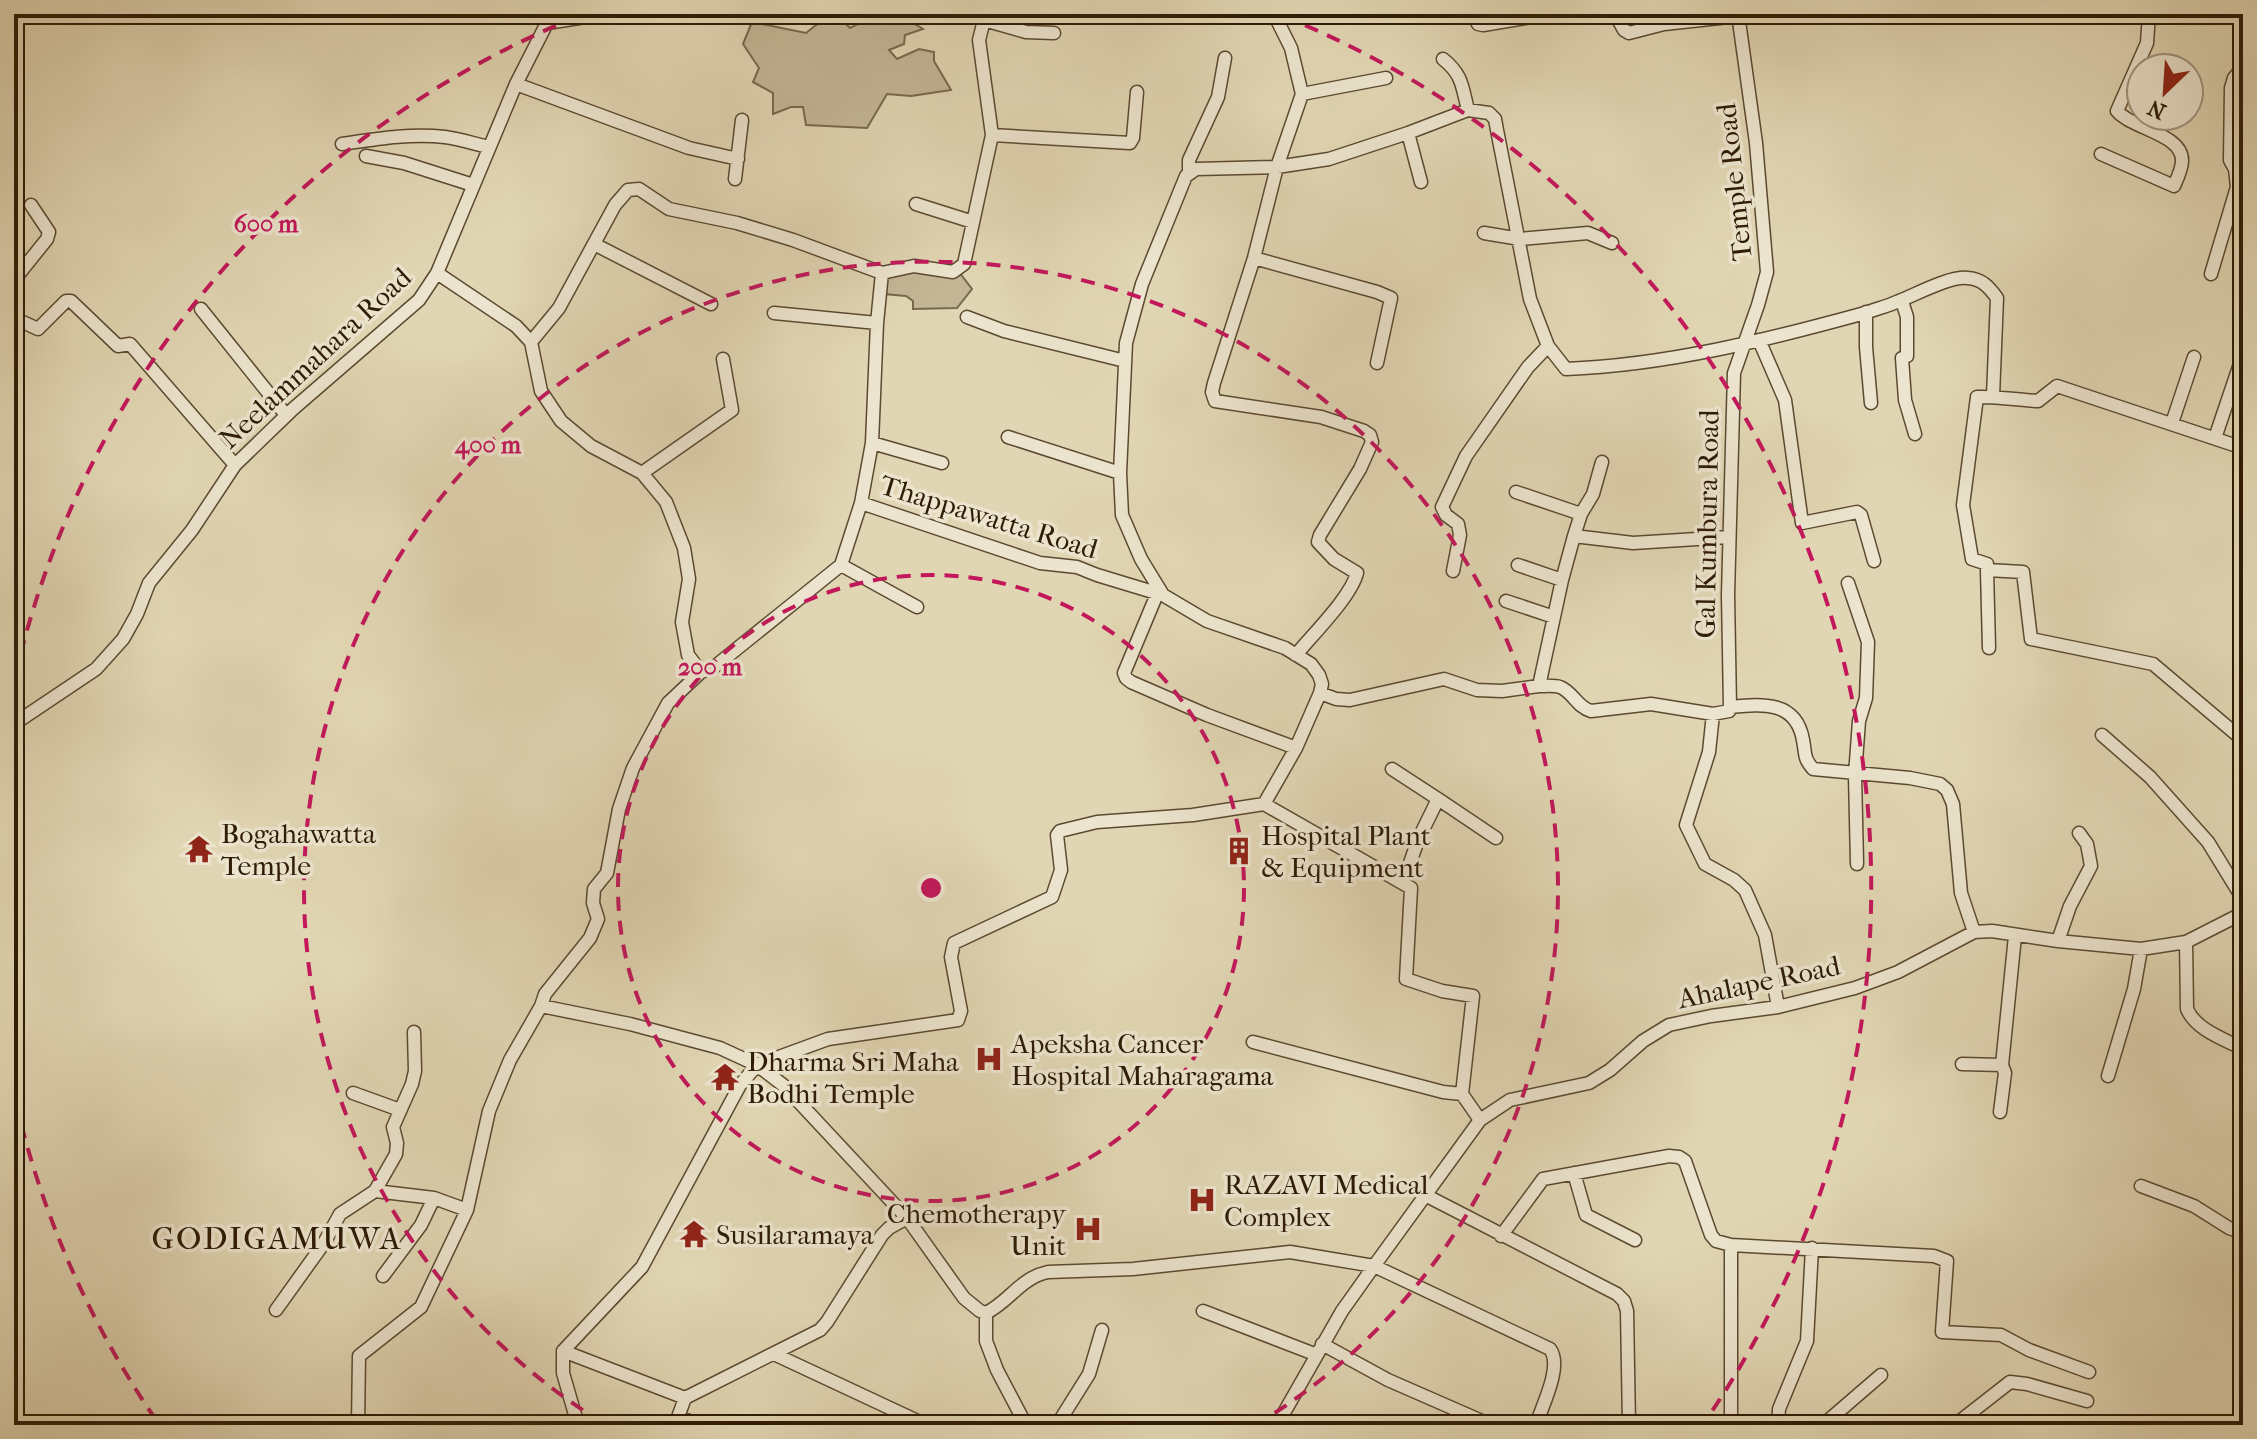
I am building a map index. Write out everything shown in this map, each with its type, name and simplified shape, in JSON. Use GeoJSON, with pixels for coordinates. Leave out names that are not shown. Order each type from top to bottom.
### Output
{"type":"FeatureCollection","features":[{"type":"Feature","properties":{"kind":"street","name":"Neelammahara Road"},"geometry":{"type":"LineString","coordinates":[[14,724],[96,669],[123,639],[149,583],[192,530],[235,465],[286,415],[419,300],[437,273],[546,18],[604,14]]}},
{"type":"Feature","properties":{"kind":"street"},"geometry":{"type":"LineString","coordinates":[[1274,14],[1291,48],[1302,94],[1277,167],[1254,258],[1212,392],[1215,401],[1321,417],[1364,431],[1370,435],[1372,442],[1318,542],[1334,559],[1357,573],[1355,579],[1348,592],[1296,655]]}},
{"type":"Feature","properties":{"kind":"street"},"geometry":{"type":"LineString","coordinates":[[1473,14],[1478,24],[1483,25],[1549,14]]}},
{"type":"Feature","properties":{"kind":"street"},"geometry":{"type":"LineString","coordinates":[[1615,14],[1629,33],[1664,24],[1738,15]]}},
{"type":"Feature","properties":{"kind":"street"},"geometry":{"type":"LineString","coordinates":[[2101,154],[2174,186],[2183,164],[2182,155],[2169,140],[2123,119],[2117,111],[2147,43],[2149,14]]}},
{"type":"Feature","properties":{"kind":"street","name":"Temple Road"},"geometry":{"type":"LineString","coordinates":[[1738,15],[1756,143],[1767,272],[1746,344]]}},
{"type":"Feature","properties":{"kind":"street"},"geometry":{"type":"LineString","coordinates":[[531,342],[559,308],[615,205],[628,190],[639,189],[669,209],[737,223],[882,273],[914,266],[953,272],[964,264],[992,135],[979,40],[990,17],[1026,32],[1054,33]]}},
{"type":"Feature","properties":{"kind":"street"},"geometry":{"type":"LineString","coordinates":[[1225,58],[1218,97],[1189,160],[1189,172],[1135,304],[1126,343],[1120,473],[1122,515],[1160,594],[1207,621],[1285,648],[1311,664],[1319,675],[1322,684],[1320,693],[1296,748],[1264,804]]}},
{"type":"Feature","properties":{"kind":"street"},"geometry":{"type":"LineString","coordinates":[[1443,59],[1455,68],[1468,110]]}},
{"type":"Feature","properties":{"kind":"street"},"geometry":{"type":"LineString","coordinates":[[2211,274],[2237,187],[2230,160],[2231,88],[2243,67]]}},
{"type":"Feature","properties":{"kind":"street"},"geometry":{"type":"LineString","coordinates":[[1302,94],[1386,78]]}},
{"type":"Feature","properties":{"kind":"street"},"geometry":{"type":"LineString","coordinates":[[516,84],[689,148],[738,159]]}},
{"type":"Feature","properties":{"kind":"street"},"geometry":{"type":"LineString","coordinates":[[992,135],[1130,143],[1137,92]]}},
{"type":"Feature","properties":{"kind":"street"},"geometry":{"type":"LineString","coordinates":[[1189,172],[1196,169],[1277,167],[1329,159],[1468,110],[1489,113],[1495,119],[1530,299],[1548,346],[1566,369],[1653,362],[1746,344],[1866,312],[1902,301],[1929,287],[1966,277],[1985,283],[1997,298],[1993,396]]}},
{"type":"Feature","properties":{"kind":"street"},"geometry":{"type":"LineString","coordinates":[[735,179],[742,120]]}},
{"type":"Feature","properties":{"kind":"street"},"geometry":{"type":"LineString","coordinates":[[1408,133],[1421,182]]}},
{"type":"Feature","properties":{"kind":"street"},"geometry":{"type":"LineString","coordinates":[[342,144],[384,137],[422,136],[449,137],[489,147]]}},
{"type":"Feature","properties":{"kind":"street"},"geometry":{"type":"LineString","coordinates":[[366,156],[404,163],[473,185]]}},
{"type":"Feature","properties":{"kind":"street"},"geometry":{"type":"LineString","coordinates":[[916,204],[973,222]]}},
{"type":"Feature","properties":{"kind":"street"},"geometry":{"type":"LineString","coordinates":[[14,280],[47,239],[49,232],[31,205]]}},
{"type":"Feature","properties":{"kind":"street"},"geometry":{"type":"LineString","coordinates":[[1484,233],[1520,239],[1588,233],[1612,243]]}},
{"type":"Feature","properties":{"kind":"street"},"geometry":{"type":"LineString","coordinates":[[594,244],[711,304]]}},
{"type":"Feature","properties":{"kind":"street"},"geometry":{"type":"LineString","coordinates":[[1254,258],[1391,298],[1377,363]]}},
{"type":"Feature","properties":{"kind":"street"},"geometry":{"type":"LineString","coordinates":[[437,273],[516,326],[531,342],[541,391],[561,421],[591,446],[642,473],[666,502],[684,548],[689,579],[682,622],[688,655],[701,672]]}},
{"type":"Feature","properties":{"kind":"street","name":"Thappawatta Road"},"geometry":{"type":"LineString","coordinates":[[882,273],[872,443],[861,503],[1040,563],[1077,567],[1160,594]]}},
{"type":"Feature","properties":{"kind":"street"},"geometry":{"type":"LineString","coordinates":[[14,318],[38,329],[66,301],[71,301],[118,346],[130,344],[235,465]]}},
{"type":"Feature","properties":{"kind":"street"},"geometry":{"type":"LineString","coordinates":[[1902,301],[1907,317],[1907,356],[1902,358],[1905,400],[1915,434]]}},
{"type":"Feature","properties":{"kind":"street"},"geometry":{"type":"LineString","coordinates":[[201,309],[286,415]]}},
{"type":"Feature","properties":{"kind":"street"},"geometry":{"type":"LineString","coordinates":[[1866,312],[1871,403]]}},
{"type":"Feature","properties":{"kind":"street"},"geometry":{"type":"LineString","coordinates":[[774,313],[877,323]]}},
{"type":"Feature","properties":{"kind":"street"},"geometry":{"type":"LineString","coordinates":[[967,317],[1004,331],[1125,361]]}},
{"type":"Feature","properties":{"kind":"street"},"geometry":{"type":"LineString","coordinates":[[1759,340],[1785,400],[1802,523],[1857,512],[1861,515],[1874,561]]}},
{"type":"Feature","properties":{"kind":"street","name":"Gal Kumbura Road"},"geometry":{"type":"LineString","coordinates":[[1730,707],[1728,595],[1734,373],[1746,344]]}},
{"type":"Feature","properties":{"kind":"street"},"geometry":{"type":"LineString","coordinates":[[1453,571],[1460,535],[1458,524],[1446,515],[1442,507],[1466,456],[1528,367],[1548,346]]}},
{"type":"Feature","properties":{"kind":"street"},"geometry":{"type":"LineString","coordinates":[[2215,438],[2243,355]]}},
{"type":"Feature","properties":{"kind":"street"},"geometry":{"type":"LineString","coordinates":[[2172,423],[2194,357]]}},
{"type":"Feature","properties":{"kind":"street"},"geometry":{"type":"LineString","coordinates":[[642,473],[732,410],[723,359]]}},
{"type":"Feature","properties":{"kind":"street"},"geometry":{"type":"LineString","coordinates":[[1989,648],[1987,564],[1972,559],[1963,505],[1977,397],[2038,401],[2057,386],[2243,448]]}},
{"type":"Feature","properties":{"kind":"street"},"geometry":{"type":"LineString","coordinates":[[1008,437],[1120,473]]}},
{"type":"Feature","properties":{"kind":"street"},"geometry":{"type":"LineString","coordinates":[[872,443],[942,463]]}},
{"type":"Feature","properties":{"kind":"street"},"geometry":{"type":"LineString","coordinates":[[1539,686],[1574,536],[1581,514],[1593,494],[1602,462]]}},
{"type":"Feature","properties":{"kind":"street"},"geometry":{"type":"LineString","coordinates":[[1516,492],[1581,514]]}},
{"type":"Feature","properties":{"kind":"street"},"geometry":{"type":"LineString","coordinates":[[358,1425],[359,1356],[421,1307],[467,1210],[489,1111],[510,1060],[545,994],[590,938],[598,919],[593,903],[594,889],[607,873],[619,809],[633,768],[668,703],[701,672],[713,668],[841,565],[861,503]]}},
{"type":"Feature","properties":{"kind":"street"},"geometry":{"type":"LineString","coordinates":[[1574,536],[1633,543],[1729,537]]}},
{"type":"Feature","properties":{"kind":"street"},"geometry":{"type":"LineString","coordinates":[[841,565],[917,607]]}},
{"type":"Feature","properties":{"kind":"street"},"geometry":{"type":"LineString","coordinates":[[1518,565],[1562,580]]}},
{"type":"Feature","properties":{"kind":"street"},"geometry":{"type":"LineString","coordinates":[[1987,570],[2023,572],[2031,639],[2153,664],[2243,740]]}},
{"type":"Feature","properties":{"kind":"street"},"geometry":{"type":"LineString","coordinates":[[1848,583],[1868,642],[1866,698],[1859,721],[1855,775],[1857,864]]}},
{"type":"Feature","properties":{"kind":"street"},"geometry":{"type":"LineString","coordinates":[[1160,594],[1124,673],[1126,678],[1207,715],[1296,748]]}},
{"type":"Feature","properties":{"kind":"street"},"geometry":{"type":"LineString","coordinates":[[1506,601],[1554,617]]}},
{"type":"Feature","properties":{"kind":"street"},"geometry":{"type":"LineString","coordinates":[[1320,693],[1350,700],[1444,679],[1477,690],[1559,686],[1581,708],[1591,711],[1651,704],[1713,714],[1729,711],[1730,707],[1759,704],[1780,707],[1796,720],[1803,738],[1804,757],[1813,769],[1910,778],[1940,784],[1947,790],[1953,804],[1961,893],[1974,932],[1992,931],[2141,949],[2186,942],[2243,913]]}},
{"type":"Feature","properties":{"kind":"street"},"geometry":{"type":"LineString","coordinates":[[1713,714],[1709,752],[1686,825],[1705,864],[1745,890],[1765,935],[1778,1007]]}},
{"type":"Feature","properties":{"kind":"street"},"geometry":{"type":"LineString","coordinates":[[2102,735],[2150,777],[2208,842],[2243,899]]}},
{"type":"Feature","properties":{"kind":"street"},"geometry":{"type":"LineString","coordinates":[[1392,769],[1496,838]]}},
{"type":"Feature","properties":{"kind":"street"},"geometry":{"type":"LineString","coordinates":[[1403,883],[1418,840],[1438,799]]}},
{"type":"Feature","properties":{"kind":"street"},"geometry":{"type":"LineString","coordinates":[[578,1425],[563,1373],[563,1351],[642,1267],[740,1085],[757,1065],[828,1039],[958,1020],[961,1011],[951,957],[954,943],[1052,897],[1061,870],[1057,835],[1060,831],[1097,822],[1193,815],[1264,804],[1411,888],[1406,979],[1442,991],[1473,996],[1462,1094],[1480,1120]]}},
{"type":"Feature","properties":{"kind":"street"},"geometry":{"type":"LineString","coordinates":[[2058,941],[2070,906],[2091,866],[2087,844],[2079,833]]}},
{"type":"Feature","properties":{"kind":"street","name":"Ahalape Road"},"geometry":{"type":"LineString","coordinates":[[1277,1425],[1320,1349],[1374,1266],[1480,1120],[1510,1100],[1589,1083],[1669,1025],[1778,1007],[1855,988],[1898,972],[1974,932]]}},
{"type":"Feature","properties":{"kind":"street"},"geometry":{"type":"LineString","coordinates":[[2000,1112],[2015,936]]}},
{"type":"Feature","properties":{"kind":"street"},"geometry":{"type":"LineString","coordinates":[[2186,942],[2187,1009],[2191,1018],[2208,1031],[2243,1049]]}},
{"type":"Feature","properties":{"kind":"street"},"geometry":{"type":"LineString","coordinates":[[2108,1076],[2130,1005],[2141,949]]}},
{"type":"Feature","properties":{"kind":"street"},"geometry":{"type":"LineString","coordinates":[[541,1006],[630,1024],[720,1048],[757,1065],[783,1085],[907,1218],[964,1298],[980,1311],[986,1313],[996,1308],[1025,1281],[1048,1272],[1133,1269],[1290,1252],[1374,1266],[1550,1349],[1556,1367],[1536,1425]]}},
{"type":"Feature","properties":{"kind":"street"},"geometry":{"type":"LineString","coordinates":[[276,1310],[324,1243],[340,1214],[375,1191],[396,1154],[393,1127],[415,1071],[414,1032]]}},
{"type":"Feature","properties":{"kind":"street"},"geometry":{"type":"LineString","coordinates":[[1253,1042],[1443,1092],[1462,1094]]}},
{"type":"Feature","properties":{"kind":"street"},"geometry":{"type":"LineString","coordinates":[[1962,1064],[2002,1065]]}},
{"type":"Feature","properties":{"kind":"street"},"geometry":{"type":"LineString","coordinates":[[353,1093],[400,1110]]}},
{"type":"Feature","properties":{"kind":"street"},"geometry":{"type":"LineString","coordinates":[[1501,1236],[1543,1179],[1669,1156],[1679,1157],[1685,1161],[1711,1235],[1716,1241],[1731,1245],[1934,1256],[1947,1261],[1942,1332],[2001,1335],[2029,1350],[2089,1372]]}},
{"type":"Feature","properties":{"kind":"street"},"geometry":{"type":"LineString","coordinates":[[1574,1173],[1586,1215],[1635,1240]]}},
{"type":"Feature","properties":{"kind":"street"},"geometry":{"type":"LineString","coordinates":[[2141,1186],[2194,1206],[2243,1233]]}},
{"type":"Feature","properties":{"kind":"street"},"geometry":{"type":"LineString","coordinates":[[375,1191],[434,1198],[467,1210]]}},
{"type":"Feature","properties":{"kind":"street"},"geometry":{"type":"LineString","coordinates":[[1427,1196],[1617,1294],[1624,1301],[1627,1311],[1629,1425]]}},
{"type":"Feature","properties":{"kind":"street"},"geometry":{"type":"LineString","coordinates":[[383,1276],[421,1225],[434,1198]]}},
{"type":"Feature","properties":{"kind":"street"},"geometry":{"type":"LineString","coordinates":[[701,1425],[678,1421],[685,1398],[820,1330],[882,1235],[907,1218]]}},
{"type":"Feature","properties":{"kind":"street"},"geometry":{"type":"LineString","coordinates":[[1731,1245],[1731,1425]]}},
{"type":"Feature","properties":{"kind":"street"},"geometry":{"type":"LineString","coordinates":[[1778,1425],[1779,1409],[1807,1341],[1812,1248]]}},
{"type":"Feature","properties":{"kind":"street"},"geometry":{"type":"LineString","coordinates":[[1203,1311],[1320,1349],[1490,1425]]}},
{"type":"Feature","properties":{"kind":"street"},"geometry":{"type":"LineString","coordinates":[[986,1313],[986,1341],[997,1370],[1026,1425]]}},
{"type":"Feature","properties":{"kind":"street"},"geometry":{"type":"LineString","coordinates":[[1057,1425],[1089,1374],[1102,1330]]}},
{"type":"Feature","properties":{"kind":"street"},"geometry":{"type":"LineString","coordinates":[[563,1351],[685,1398]]}},
{"type":"Feature","properties":{"kind":"street"},"geometry":{"type":"LineString","coordinates":[[774,1354],[926,1425]]}},
{"type":"Feature","properties":{"kind":"street"},"geometry":{"type":"LineString","coordinates":[[1823,1425],[1881,1375]]}},
{"type":"Feature","properties":{"kind":"street"},"geometry":{"type":"LineString","coordinates":[[1955,1425],[2010,1382],[2087,1401]]}},
{"type":"Feature","properties":{"kind":"shaded area"},"geometry":{"type":"Polygon","coordinates":[[[862,14],[898,14],[923,29],[905,35],[904,44],[889,50],[897,59],[919,49],[934,52],[934,61],[951,90],[911,96],[887,94],[867,128],[806,125],[803,107],[791,107],[773,114],[773,93],[753,82],[759,68],[743,44],[752,22],[806,33],[834,17],[839,17],[850,28],[860,23],[862,14]]]}},
{"type":"Feature","properties":{"kind":"shaded area"},"geometry":{"type":"Polygon","coordinates":[[[917,269],[959,272],[972,289],[957,308],[913,309],[913,301],[906,296],[884,294],[887,278],[917,269]]]}},
{"type":"Feature","properties":{"kind":"place","name":"Bogahawatta Temple"},"geometry":{"type":"Point","coordinates":[199,849]}},
{"type":"Feature","properties":{"kind":"place","name":"Hospital Plant & Equipment"},"geometry":{"type":"Point","coordinates":[1239,851]}},
{"type":"Feature","properties":{"kind":"place","name":"Apeksha Cancer Hospital Maharagama"},"geometry":{"type":"Point","coordinates":[989,1059]}},
{"type":"Feature","properties":{"kind":"place","name":"Dharma Sri Maha Bodhi Temple"},"geometry":{"type":"Point","coordinates":[725,1077]}},
{"type":"Feature","properties":{"kind":"place","name":"RAZAVI Medical Complex"},"geometry":{"type":"Point","coordinates":[1202,1200]}},
{"type":"Feature","properties":{"kind":"place","name":"Chemotherapy Unit"},"geometry":{"type":"Point","coordinates":[1088,1229]}},
{"type":"Feature","properties":{"kind":"place","name":"Susilaramaya"},"geometry":{"type":"Point","coordinates":[694,1234]}},
{"type":"Feature","properties":{"kind":"district","name":"GODIGAMUWA"},"geometry":{"type":"Point","coordinates":[277,1238]}}]}
